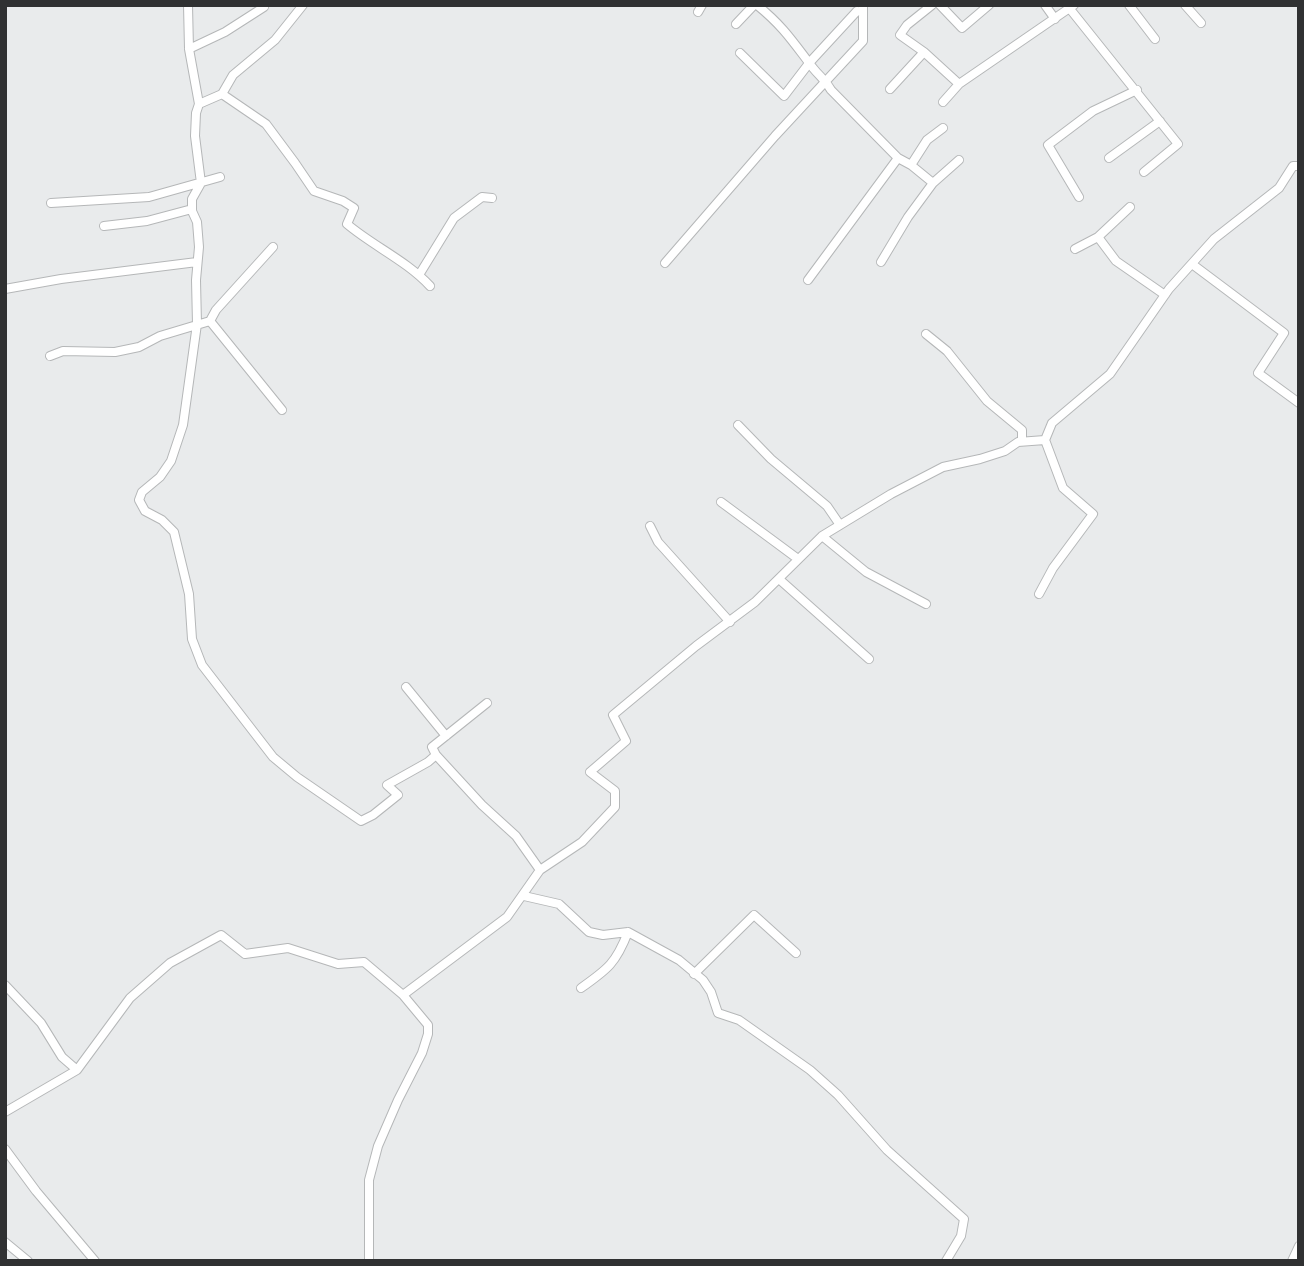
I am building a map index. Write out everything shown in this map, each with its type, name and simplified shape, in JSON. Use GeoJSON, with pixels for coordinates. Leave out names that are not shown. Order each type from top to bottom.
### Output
{"type":"FeatureCollection","features":[{"type":"Feature","properties":{"kind":"street"},"geometry":{"type":"LineString","coordinates":[[188,5],[188,50],[199,104],[195,136],[201,183],[192,199],[192,209],[197,222],[197,324],[183,425],[171,461],[160,477],[142,492],[139,500],[145,511],[162,520],[174,532],[189,594],[192,639],[202,665],[274,757],[297,777],[361,821],[382,809],[398,795],[387,785],[436,755]]}},
{"type":"Feature","properties":{"kind":"street"},"geometry":{"type":"LineString","coordinates":[[199,104],[222,94],[233,75],[275,40],[303,5]]}},
{"type":"Feature","properties":{"kind":"street"},"geometry":{"type":"LineString","coordinates":[[736,24],[755,5],[780,24],[831,90],[874,136],[898,158],[933,183]]}},
{"type":"Feature","properties":{"kind":"street"},"geometry":{"type":"LineString","coordinates":[[932,5],[907,25],[900,35],[959,84]]}},
{"type":"Feature","properties":{"kind":"street"},"geometry":{"type":"LineString","coordinates":[[940,5],[962,28],[989,5]]}},
{"type":"Feature","properties":{"kind":"street"},"geometry":{"type":"LineString","coordinates":[[1045,5],[1055,19]]}},
{"type":"Feature","properties":{"kind":"street"},"geometry":{"type":"LineString","coordinates":[[1129,5],[1155,39]]}},
{"type":"Feature","properties":{"kind":"street"},"geometry":{"type":"LineString","coordinates":[[1185,5],[1201,23]]}},
{"type":"Feature","properties":{"kind":"street"},"geometry":{"type":"LineString","coordinates":[[188,50],[225,32],[264,7]]}},
{"type":"Feature","properties":{"kind":"street"},"geometry":{"type":"LineString","coordinates":[[943,102],[959,84],[1072,7],[1178,144],[1144,172]]}},
{"type":"Feature","properties":{"kind":"street"},"geometry":{"type":"LineString","coordinates":[[665,263],[775,136],[863,41],[862,9],[857,11],[810,62],[785,96],[740,53]]}},
{"type":"Feature","properties":{"kind":"street"},"geometry":{"type":"LineString","coordinates":[[890,89],[923,52]]}},
{"type":"Feature","properties":{"kind":"street"},"geometry":{"type":"LineString","coordinates":[[1079,197],[1048,145],[1093,111],[1137,90]]}},
{"type":"Feature","properties":{"kind":"street"},"geometry":{"type":"LineString","coordinates":[[222,94],[266,124],[314,191],[343,201],[354,208],[347,224],[419,275],[430,286]]}},
{"type":"Feature","properties":{"kind":"street"},"geometry":{"type":"LineString","coordinates":[[1109,158],[1160,121]]}},
{"type":"Feature","properties":{"kind":"street"},"geometry":{"type":"LineString","coordinates":[[911,165],[927,140],[943,128]]}},
{"type":"Feature","properties":{"kind":"street"},"geometry":{"type":"LineString","coordinates":[[808,280],[898,158]]}},
{"type":"Feature","properties":{"kind":"street"},"geometry":{"type":"LineString","coordinates":[[881,262],[908,217],[933,183],[959,160]]}},
{"type":"Feature","properties":{"kind":"street"},"geometry":{"type":"LineString","coordinates":[[1039,594],[1053,568],[1093,514],[1063,488],[1045,440],[1052,424],[1110,374],[1165,295],[1214,239],[1279,188],[1293,166],[1299,166]]}},
{"type":"Feature","properties":{"kind":"street"},"geometry":{"type":"LineString","coordinates":[[51,203],[149,197],[220,177]]}},
{"type":"Feature","properties":{"kind":"street"},"geometry":{"type":"LineString","coordinates":[[419,275],[454,218],[482,197],[492,198]]}},
{"type":"Feature","properties":{"kind":"street"},"geometry":{"type":"LineString","coordinates":[[1075,249],[1098,237],[1130,207]]}},
{"type":"Feature","properties":{"kind":"street"},"geometry":{"type":"LineString","coordinates":[[104,226],[147,221],[192,209]]}},
{"type":"Feature","properties":{"kind":"street"},"geometry":{"type":"LineString","coordinates":[[1098,237],[1116,261],[1165,295]]}},
{"type":"Feature","properties":{"kind":"street"},"geometry":{"type":"LineString","coordinates":[[50,356],[63,351],[114,352],[139,347],[160,336],[210,321],[216,310],[273,247]]}},
{"type":"Feature","properties":{"kind":"street"},"geometry":{"type":"LineString","coordinates":[[5,289],[61,279],[197,262]]}},
{"type":"Feature","properties":{"kind":"street"},"geometry":{"type":"LineString","coordinates":[[1192,264],[1284,333],[1258,373],[1299,403]]}},
{"type":"Feature","properties":{"kind":"street"},"geometry":{"type":"LineString","coordinates":[[210,321],[282,410]]}},
{"type":"Feature","properties":{"kind":"street"},"geometry":{"type":"LineString","coordinates":[[926,334],[947,351],[988,401],[1022,430],[1022,441]]}},
{"type":"Feature","properties":{"kind":"street"},"geometry":{"type":"LineString","coordinates":[[738,425],[771,459],[827,506],[840,525]]}},
{"type":"Feature","properties":{"kind":"street"},"geometry":{"type":"LineString","coordinates":[[403,995],[507,917],[540,870],[582,842],[615,807],[615,791],[590,772],[626,741],[612,715],[755,602],[822,536],[891,494],[943,467],[1005,451],[1018,442],[1045,440]]}},
{"type":"Feature","properties":{"kind":"street"},"geometry":{"type":"LineString","coordinates":[[721,502],[799,559]]}},
{"type":"Feature","properties":{"kind":"street"},"geometry":{"type":"LineString","coordinates":[[650,526],[658,542],[730,622]]}},
{"type":"Feature","properties":{"kind":"street"},"geometry":{"type":"LineString","coordinates":[[822,536],[866,572],[926,604]]}},
{"type":"Feature","properties":{"kind":"street"},"geometry":{"type":"LineString","coordinates":[[779,579],[869,659]]}},
{"type":"Feature","properties":{"kind":"street"},"geometry":{"type":"LineString","coordinates":[[406,687],[446,736]]}},
{"type":"Feature","properties":{"kind":"street"},"geometry":{"type":"LineString","coordinates":[[487,703],[432,747],[436,755],[482,805],[516,836],[540,870]]}},
{"type":"Feature","properties":{"kind":"street"},"geometry":{"type":"LineString","coordinates":[[524,895],[559,904],[589,932],[628,932],[680,960],[703,980],[711,992],[718,1013],[739,1020],[810,1070],[838,1095],[887,1150],[964,1219],[961,1236],[946,1261]]}},
{"type":"Feature","properties":{"kind":"street"},"geometry":{"type":"LineString","coordinates":[[694,974],[754,915],[796,953]]}},
{"type":"Feature","properties":{"kind":"street"},"geometry":{"type":"LineString","coordinates":[[581,988],[612,964],[620,954],[628,932]]}},
{"type":"Feature","properties":{"kind":"street"},"geometry":{"type":"LineString","coordinates":[[5,1112],[77,1070],[130,998],[170,963],[221,936],[245,954],[288,948],[338,964],[364,961],[403,995],[429,1029],[422,1053],[378,1146],[369,1180],[369,1261]]}},
{"type":"Feature","properties":{"kind":"street"},"geometry":{"type":"LineString","coordinates":[[5,985],[41,1023],[62,1057],[77,1070]]}},
{"type":"Feature","properties":{"kind":"street"},"geometry":{"type":"LineString","coordinates":[[5,1149],[36,1191],[95,1261]]}},
{"type":"Feature","properties":{"kind":"street"},"geometry":{"type":"LineString","coordinates":[[5,1242],[28,1261]]}},
{"type":"Feature","properties":{"kind":"street"},"geometry":{"type":"LineString","coordinates":[[1292,1261],[1299,1246]]}}]}
